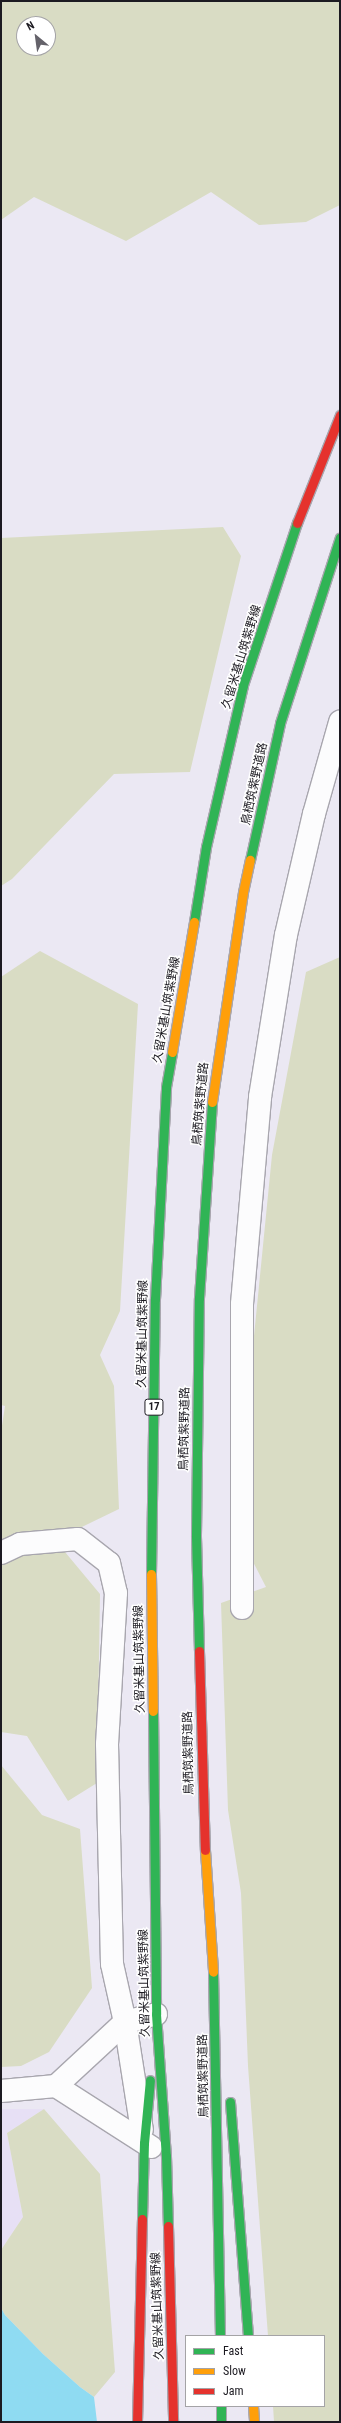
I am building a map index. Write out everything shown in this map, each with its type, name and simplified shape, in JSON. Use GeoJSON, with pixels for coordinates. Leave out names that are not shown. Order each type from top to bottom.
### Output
{"type":"FeatureCollection","features":[{"type":"Feature","properties":{"kind":"main road","name":"久留米基山筑紫野線"},"geometry":{"type":"LineString","coordinates":[[173,2422],[166,2156],[156,2014],[151,1543],[156,1299],[166,1087],[206,847],[243,685],[299,518],[340,416]]}},
{"type":"Feature","properties":{"kind":"main road","name":"鳥栖筑紫野道路"},"geometry":{"type":"LineString","coordinates":[[220,2335],[213,1952],[203,1827],[196,1527],[199,1298],[213,1085],[243,892],[280,723],[327,572],[340,537]]}},
{"type":"Feature","properties":{"kind":"main road"},"geometry":{"type":"LineString","coordinates":[[213,1952],[225,2055]]}},
{"type":"Feature","properties":{"kind":"main road"},"geometry":{"type":"LineString","coordinates":[[137,2422],[144,2143],[156,2014]]}},
{"type":"Feature","properties":{"kind":"main road"},"geometry":{"type":"LineString","coordinates":[[229,2094],[236,2158],[248,2335]]}},
{"type":"Feature","properties":{"kind":"main road"},"geometry":{"type":"LineString","coordinates":[[221,2407],[221,2422]]}},
{"type":"Feature","properties":{"kind":"main road"},"geometry":{"type":"LineString","coordinates":[[253,2407],[254,2422]]}},
{"type":"Feature","properties":{"kind":"street"},"geometry":{"type":"LineString","coordinates":[[242,1608],[242,1304],[260,1096],[286,935],[314,814],[340,722]]}},
{"type":"Feature","properties":{"kind":"street"},"geometry":{"type":"LineString","coordinates":[[1,1553],[20,1544],[78,1540],[109,1563],[116,1593],[107,1744],[112,1964],[125,2022],[144,2143]]}},
{"type":"Feature","properties":{"kind":"street"},"geometry":{"type":"LineString","coordinates":[[1,2091],[56,2086],[125,2022],[156,2014]]}},
{"type":"Feature","properties":{"kind":"street"},"geometry":{"type":"LineString","coordinates":[[56,2086],[166,2156]]}},
{"type":"Feature","properties":{"kind":"shaded area"},"geometry":{"type":"Polygon","coordinates":[[[1,2109],[44,2109],[7,2133],[23,2217],[1,2250],[1,2109]]]}},
{"type":"Feature","properties":{"kind":"green space"},"geometry":{"type":"Polygon","coordinates":[[[1,1],[340,1],[340,205],[306,222],[259,225],[211,192],[126,241],[34,197],[1,220],[1,1]]]}},
{"type":"Feature","properties":{"kind":"green space"},"geometry":{"type":"Polygon","coordinates":[[[223,527],[241,556],[190,772],[114,774],[12,879],[1,886],[1,538],[223,527]]]}},
{"type":"Feature","properties":{"kind":"green space"},"geometry":{"type":"Polygon","coordinates":[[[40,951],[138,1004],[120,1311],[100,1355],[114,1386],[119,1509],[55,1540],[100,1594],[97,1783],[68,1801],[27,1736],[1,1732],[1,1432],[5,1406],[1,1405],[1,977],[40,951]]]}},
{"type":"Feature","properties":{"kind":"green space"},"geometry":{"type":"Polygon","coordinates":[[[340,957],[340,2422],[274,2422],[273,2407],[325,2407],[325,2335],[268,2335],[248,2066],[241,1893],[228,1810],[221,1603],[266,1587],[250,1556],[253,1346],[272,1155],[306,972],[340,957]]]}},
{"type":"Feature","properties":{"kind":"green space"},"geometry":{"type":"Polygon","coordinates":[[[1,1765],[42,1815],[80,1829],[92,1988],[49,2052],[21,2066],[1,2067],[1,1765]]]}},
{"type":"Feature","properties":{"kind":"green space"},"geometry":{"type":"Polygon","coordinates":[[[44,2109],[100,2174],[115,2372],[94,2397],[80,2387],[43,2354],[5,2315],[1,2308],[1,2250],[23,2217],[7,2133],[44,2109]]]}},
{"type":"Feature","properties":{"kind":"water"},"geometry":{"type":"Polygon","coordinates":[[[1,2308],[5,2315],[43,2354],[80,2387],[94,2397],[97,2422],[1,2422],[1,2308]]]}},
{"type":"Feature","properties":{"kind":"traffic: fast"},"geometry":{"type":"LineString","coordinates":[[194,922],[206,847],[243,685],[297,523]]}},
{"type":"Feature","properties":{"kind":"traffic: fast"},"geometry":{"type":"LineString","coordinates":[[250,860],[280,723],[340,537]]}},
{"type":"Feature","properties":{"kind":"traffic: fast"},"geometry":{"type":"LineString","coordinates":[[151,1574],[155,1299],[166,1087],[172,1052]]}},
{"type":"Feature","properties":{"kind":"traffic: fast"},"geometry":{"type":"LineString","coordinates":[[199,1651],[196,1535],[199,1298],[212,1102]]}},
{"type":"Feature","properties":{"kind":"traffic: fast"},"geometry":{"type":"LineString","coordinates":[[153,1711],[156,2014],[166,2156],[168,2226]]}},
{"type":"Feature","properties":{"kind":"traffic: fast"},"geometry":{"type":"LineString","coordinates":[[213,1972],[220,2335]]}},
{"type":"Feature","properties":{"kind":"traffic: fast"},"geometry":{"type":"LineString","coordinates":[[142,2219],[144,2143],[150,2080]]}},
{"type":"Feature","properties":{"kind":"traffic: fast"},"geometry":{"type":"LineString","coordinates":[[230,2102],[248,2335]]}},
{"type":"Feature","properties":{"kind":"traffic: fast"},"geometry":{"type":"LineString","coordinates":[[221,2407],[221,2422]]}},
{"type":"Feature","properties":{"kind":"traffic: slow"},"geometry":{"type":"LineString","coordinates":[[212,1102],[243,892],[250,860]]}},
{"type":"Feature","properties":{"kind":"traffic: slow"},"geometry":{"type":"LineString","coordinates":[[172,1052],[194,922]]}},
{"type":"Feature","properties":{"kind":"traffic: slow"},"geometry":{"type":"LineString","coordinates":[[151,1574],[153,1711]]}},
{"type":"Feature","properties":{"kind":"traffic: slow"},"geometry":{"type":"LineString","coordinates":[[205,1850],[213,1972]]}},
{"type":"Feature","properties":{"kind":"traffic: slow"},"geometry":{"type":"LineString","coordinates":[[253,2407],[254,2422]]}},
{"type":"Feature","properties":{"kind":"traffic: jam"},"geometry":{"type":"LineString","coordinates":[[297,523],[340,415]]}},
{"type":"Feature","properties":{"kind":"traffic: jam"},"geometry":{"type":"LineString","coordinates":[[199,1651],[205,1850]]}},
{"type":"Feature","properties":{"kind":"traffic: jam"},"geometry":{"type":"LineString","coordinates":[[137,2422],[142,2219]]}},
{"type":"Feature","properties":{"kind":"traffic: jam"},"geometry":{"type":"LineString","coordinates":[[168,2226],[173,2422]]}}]}
